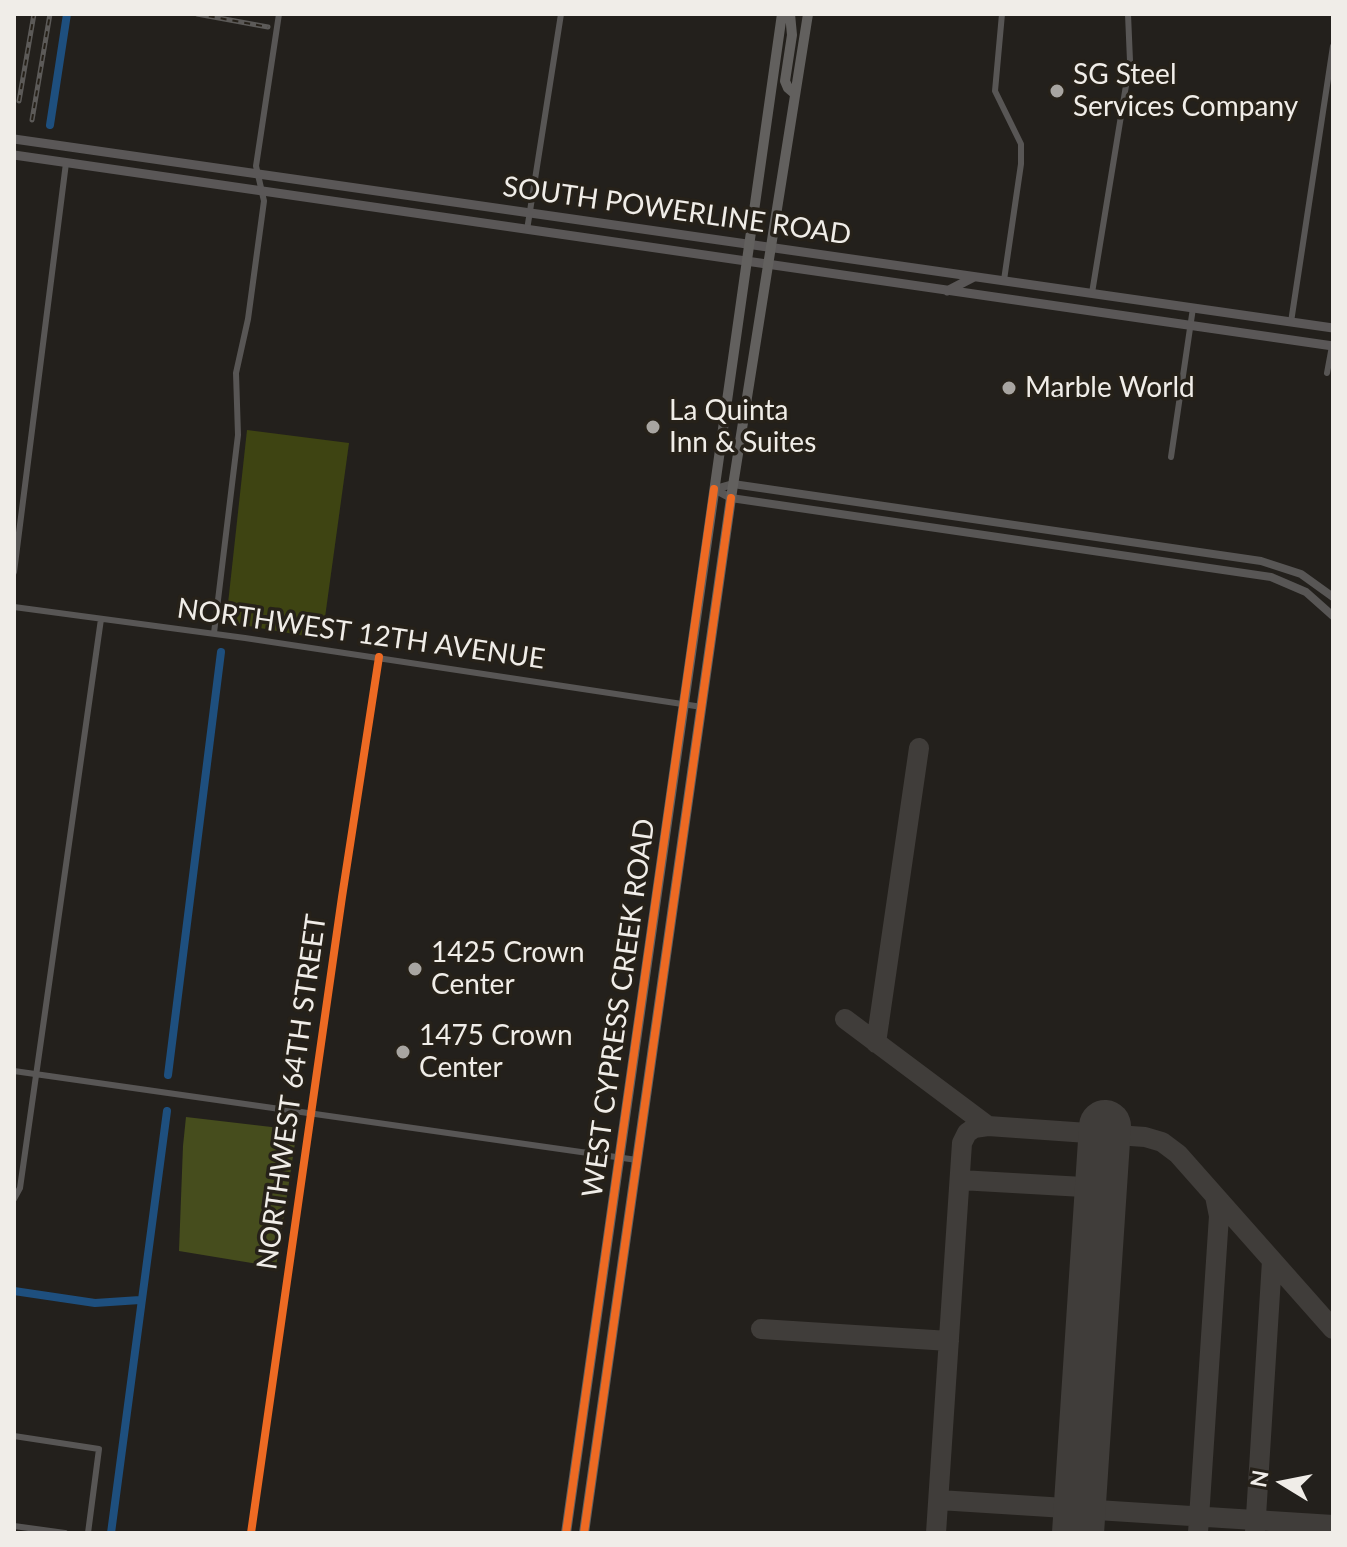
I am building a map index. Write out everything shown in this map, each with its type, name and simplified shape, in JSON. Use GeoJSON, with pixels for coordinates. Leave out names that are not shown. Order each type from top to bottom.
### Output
{"type":"FeatureCollection","features":[{"type":"Feature","properties":{"kind":"main road","name":"WEST CYPRESS CREEK ROAD"},"geometry":{"type":"LineString","coordinates":[[566,1533],[782,14]]}},
{"type":"Feature","properties":{"kind":"main road"},"geometry":{"type":"LineString","coordinates":[[790,14],[792,35],[785,81],[795,94]]}},
{"type":"Feature","properties":{"kind":"main road","name":"WEST CYPRESS CREEK ROAD"},"geometry":{"type":"LineString","coordinates":[[584,1533],[733,484],[808,14]]}},
{"type":"Feature","properties":{"kind":"main road","name":"SOUTH POWERLINE ROAD"},"geometry":{"type":"LineString","coordinates":[[14,139],[1333,328]]}},
{"type":"Feature","properties":{"kind":"main road","name":"SOUTH POWERLINE ROAD"},"geometry":{"type":"LineString","coordinates":[[14,155],[1332,346]]}},
{"type":"Feature","properties":{"kind":"main road"},"geometry":{"type":"LineString","coordinates":[[947,291],[978,276]]}},
{"type":"Feature","properties":{"kind":"main road"},"geometry":{"type":"LineString","coordinates":[[1070,308],[1092,293],[1095,302],[1107,314]]}},
{"type":"Feature","properties":{"kind":"main road"},"geometry":{"type":"LineString","coordinates":[[643,992],[647,1009],[657,1021]]}},
{"type":"Feature","properties":{"kind":"street"},"geometry":{"type":"LineString","coordinates":[[214,633],[238,435],[236,373],[248,319],[264,201],[257,162],[279,14]]}},
{"type":"Feature","properties":{"kind":"street"},"geometry":{"type":"LineString","coordinates":[[527,230],[561,14]]}},
{"type":"Feature","properties":{"kind":"street"},"geometry":{"type":"LineString","coordinates":[[1002,14],[995,91],[1016,130],[1021,154],[1004,280]]}},
{"type":"Feature","properties":{"kind":"street"},"geometry":{"type":"LineString","coordinates":[[1092,293],[1130,61],[1128,14]]}},
{"type":"Feature","properties":{"kind":"street"},"geometry":{"type":"LineString","coordinates":[[1291,322],[1333,46]]}},
{"type":"Feature","properties":{"kind":"street"},"geometry":{"type":"LineString","coordinates":[[14,572],[66,163]]}},
{"type":"Feature","properties":{"kind":"street"},"geometry":{"type":"LineString","coordinates":[[1171,457],[1193,308]]}},
{"type":"Feature","properties":{"kind":"street"},"geometry":{"type":"LineString","coordinates":[[1327,373],[1332,346]]}},
{"type":"Feature","properties":{"kind":"street"},"geometry":{"type":"LineString","coordinates":[[714,489],[733,484],[1275,564],[1313,581],[1333,597]]}},
{"type":"Feature","properties":{"kind":"street"},"geometry":{"type":"LineString","coordinates":[[714,489],[731,498],[1216,567],[1283,580],[1306,592],[1333,616]]}},
{"type":"Feature","properties":{"kind":"street"},"geometry":{"type":"LineString","coordinates":[[921,525],[922,513]]}},
{"type":"Feature","properties":{"kind":"street"},"geometry":{"type":"LineString","coordinates":[[1216,567],[1217,555]]}},
{"type":"Feature","properties":{"kind":"street","name":"NORTHWEST 12TH AVENUE"},"geometry":{"type":"LineString","coordinates":[[14,607],[214,633],[702,707]]}},
{"type":"Feature","properties":{"kind":"street"},"geometry":{"type":"LineString","coordinates":[[14,1199],[20,1188],[101,619]]}},
{"type":"Feature","properties":{"kind":"street","name":"NORTHWEST 64TH STREET"},"geometry":{"type":"LineString","coordinates":[[251,1533],[379,657]]}},
{"type":"Feature","properties":{"kind":"street"},"geometry":{"type":"LineString","coordinates":[[14,1071],[637,1160]]}},
{"type":"Feature","properties":{"kind":"street"},"geometry":{"type":"LineString","coordinates":[[14,1436],[99,1449],[88,1533]]}},
{"type":"Feature","properties":{"kind":"street"},"geometry":{"type":"LineString","coordinates":[[14,1526],[65,1533]]}},
{"type":"Feature","properties":{"kind":"green space"},"geometry":{"type":"Polygon","coordinates":[[[247,430],[349,443],[322,639],[226,622],[247,430]]]}},
{"type":"Feature","properties":{"kind":"green space"},"geometry":{"type":"Polygon","coordinates":[[[186,1117],[297,1130],[276,1267],[179,1251],[186,1117]]]}},
{"type":"Feature","properties":{"kind":"waterway"},"geometry":{"type":"LineString","coordinates":[[50,125],[67,14]]}},
{"type":"Feature","properties":{"kind":"waterway"},"geometry":{"type":"LineString","coordinates":[[168,1075],[221,652]]}},
{"type":"Feature","properties":{"kind":"waterway"},"geometry":{"type":"LineString","coordinates":[[111,1533],[167,1111]]}},
{"type":"Feature","properties":{"kind":"waterway"},"geometry":{"type":"LineString","coordinates":[[14,1291],[95,1303],[140,1300]]}},
{"type":"Feature","properties":{"kind":"taxiway"},"geometry":{"type":"LineString","coordinates":[[876,1043],[919,748]]}},
{"type":"Feature","properties":{"kind":"taxiway"},"geometry":{"type":"LineString","coordinates":[[845,1019],[988,1126]]}},
{"type":"Feature","properties":{"kind":"taxiway"},"geometry":{"type":"LineString","coordinates":[[936,1533],[962,1143],[974,1128],[988,1126],[1145,1137],[1162,1142],[1178,1154],[1333,1329]]}},
{"type":"Feature","properties":{"kind":"taxiway"},"geometry":{"type":"LineString","coordinates":[[960,1180],[1101,1188]]}},
{"type":"Feature","properties":{"kind":"taxiway"},"geometry":{"type":"LineString","coordinates":[[1198,1533],[1219,1216],[1215,1196]]}},
{"type":"Feature","properties":{"kind":"taxiway"},"geometry":{"type":"LineString","coordinates":[[1255,1532],[1272,1261]]}},
{"type":"Feature","properties":{"kind":"taxiway"},"geometry":{"type":"LineString","coordinates":[[761,1329],[949,1341]]}},
{"type":"Feature","properties":{"kind":"taxiway"},"geometry":{"type":"LineString","coordinates":[[939,1500],[1333,1525]]}},
{"type":"Feature","properties":{"kind":"runway"},"geometry":{"type":"LineString","coordinates":[[1078,1533],[1105,1126]]}},
{"type":"Feature","properties":{"kind":"railway"},"geometry":{"type":"LineString","coordinates":[[19,101],[34,14]]}},
{"type":"Feature","properties":{"kind":"railway"},"geometry":{"type":"LineString","coordinates":[[32,120],[50,14]]}},
{"type":"Feature","properties":{"kind":"railway"},"geometry":{"type":"LineString","coordinates":[[197,14],[268,27]]}},
{"type":"Feature","properties":{"kind":"cycle path"},"geometry":{"type":"LineString","coordinates":[[566,1533],[714,489]]}},
{"type":"Feature","properties":{"kind":"cycle path"},"geometry":{"type":"LineString","coordinates":[[584,1533],[731,498]]}},
{"type":"Feature","properties":{"kind":"cycle path"},"geometry":{"type":"LineString","coordinates":[[251,1533],[379,657]]}},
{"type":"Feature","properties":{"kind":"place","name":"SG Steel Services Company"},"geometry":{"type":"Point","coordinates":[1057,91]}},
{"type":"Feature","properties":{"kind":"place","name":"Marble World"},"geometry":{"type":"Point","coordinates":[1009,388]}},
{"type":"Feature","properties":{"kind":"place","name":"La Quinta Inn & Suites"},"geometry":{"type":"Point","coordinates":[653,427]}},
{"type":"Feature","properties":{"kind":"place","name":"1425 Crown Center"},"geometry":{"type":"Point","coordinates":[415,969]}},
{"type":"Feature","properties":{"kind":"place","name":"1475 Crown Center"},"geometry":{"type":"Point","coordinates":[403,1052]}}]}
